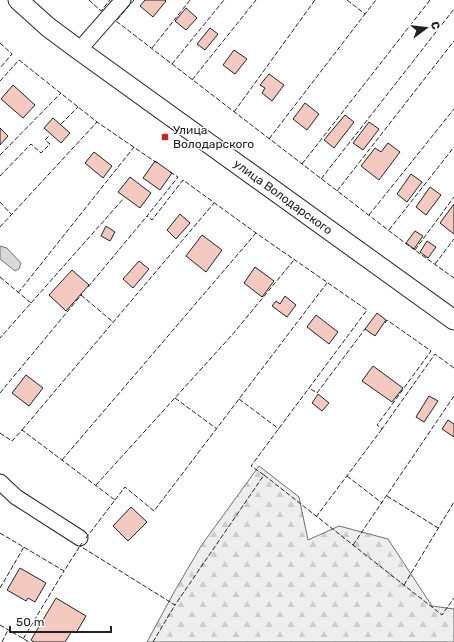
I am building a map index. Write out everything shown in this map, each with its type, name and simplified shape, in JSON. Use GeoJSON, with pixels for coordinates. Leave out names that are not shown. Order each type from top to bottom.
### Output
{"type":"FeatureCollection","features":[{"type":"Feature","properties":{"kind":"main road","name":"улица Володарского"},"geometry":{"type":"LineString","coordinates":[[18,0],[48,27],[79,50],[454,320]]}},
{"type":"Feature","properties":{"kind":"street"},"geometry":{"type":"LineString","coordinates":[[79,50],[123,0]]}},
{"type":"Feature","properties":{"kind":"street"},"geometry":{"type":"LineString","coordinates":[[0,482],[16,497],[80,538]]}},
{"type":"Feature","properties":{"kind":"green space"},"geometry":{"type":"Polygon","coordinates":[[[259,466],[299,497],[308,540],[339,526],[388,539],[432,606],[454,609],[454,642],[147,642],[201,546],[259,466]]]}},
{"type":"Feature","properties":{"kind":"shaded area"},"geometry":{"type":"Polygon","coordinates":[[[0,246],[7,248],[21,263],[19,269],[15,271],[0,259],[0,246]]]}},
{"type":"Feature","properties":{"kind":"building"},"geometry":{"type":"Polygon","coordinates":[[[145,0],[166,1],[153,17],[140,6],[145,0]]]}},
{"type":"Feature","properties":{"kind":"building"},"geometry":{"type":"Polygon","coordinates":[[[186,8],[197,18],[186,30],[175,21],[186,8]]]}},
{"type":"Feature","properties":{"kind":"building"},"geometry":{"type":"Polygon","coordinates":[[[210,28],[218,34],[205,50],[197,44],[210,28]]]}},
{"type":"Feature","properties":{"kind":"building"},"geometry":{"type":"Polygon","coordinates":[[[234,50],[247,59],[235,74],[223,65],[234,50]]]}},
{"type":"Feature","properties":{"kind":"building"},"geometry":{"type":"Polygon","coordinates":[[[269,74],[284,85],[272,101],[262,93],[265,88],[260,85],[269,74]]]}},
{"type":"Feature","properties":{"kind":"building"},"geometry":{"type":"Polygon","coordinates":[[[13,85],[35,105],[23,118],[1,99],[13,85]]]}},
{"type":"Feature","properties":{"kind":"building"},"geometry":{"type":"Polygon","coordinates":[[[305,103],[319,114],[307,130],[293,119],[305,103]]]}},
{"type":"Feature","properties":{"kind":"building"},"geometry":{"type":"Polygon","coordinates":[[[345,115],[354,122],[334,148],[324,140],[345,115]]]}},
{"type":"Feature","properties":{"kind":"building"},"geometry":{"type":"Polygon","coordinates":[[[53,118],[70,133],[61,143],[44,128],[53,118]]]}},
{"type":"Feature","properties":{"kind":"building"},"geometry":{"type":"Polygon","coordinates":[[[369,122],[379,129],[363,150],[353,143],[369,122]]]}},
{"type":"Feature","properties":{"kind":"building"},"geometry":{"type":"Polygon","coordinates":[[[0,128],[8,136],[0,145],[0,128]]]}},
{"type":"Feature","properties":{"kind":"building"},"geometry":{"type":"Polygon","coordinates":[[[388,143],[400,152],[379,180],[361,166],[375,148],[381,152],[388,143]]]}},
{"type":"Feature","properties":{"kind":"building"},"geometry":{"type":"Polygon","coordinates":[[[94,152],[112,166],[103,178],[85,163],[94,152]]]}},
{"type":"Feature","properties":{"kind":"building"},"geometry":{"type":"Polygon","coordinates":[[[155,161],[172,173],[160,190],[143,178],[155,161]]]}},
{"type":"Feature","properties":{"kind":"building"},"geometry":{"type":"Polygon","coordinates":[[[411,174],[422,182],[407,202],[397,194],[411,174]]]}},
{"type":"Feature","properties":{"kind":"building"},"geometry":{"type":"Polygon","coordinates":[[[130,177],[151,193],[140,208],[118,192],[130,177]]]}},
{"type":"Feature","properties":{"kind":"building"},"geometry":{"type":"Polygon","coordinates":[[[430,187],[441,195],[426,215],[416,207],[430,187]]]}},
{"type":"Feature","properties":{"kind":"building"},"geometry":{"type":"Polygon","coordinates":[[[454,204],[454,234],[440,223],[454,204]]]}},
{"type":"Feature","properties":{"kind":"building"},"geometry":{"type":"Polygon","coordinates":[[[180,214],[190,223],[176,239],[167,230],[180,214]]]}},
{"type":"Feature","properties":{"kind":"building"},"geometry":{"type":"Polygon","coordinates":[[[106,226],[115,232],[110,241],[101,236],[106,226]]]}},
{"type":"Feature","properties":{"kind":"building"},"geometry":{"type":"Polygon","coordinates":[[[415,231],[423,236],[414,249],[406,243],[415,231]]]}},
{"type":"Feature","properties":{"kind":"building"},"geometry":{"type":"Polygon","coordinates":[[[202,235],[222,250],[206,272],[186,256],[202,235]]]}},
{"type":"Feature","properties":{"kind":"building"},"geometry":{"type":"Polygon","coordinates":[[[427,241],[436,247],[428,258],[420,252],[427,241]]]}},
{"type":"Feature","properties":{"kind":"building"},"geometry":{"type":"Polygon","coordinates":[[[139,261],[149,269],[133,288],[123,279],[139,261]]]}},
{"type":"Feature","properties":{"kind":"building"},"geometry":{"type":"Polygon","coordinates":[[[255,267],[274,281],[262,297],[244,283],[255,267]]]}},
{"type":"Feature","properties":{"kind":"building"},"geometry":{"type":"Polygon","coordinates":[[[72,270],[89,285],[66,311],[49,295],[72,270]]]}},
{"type":"Feature","properties":{"kind":"building"},"geometry":{"type":"Polygon","coordinates":[[[285,296],[296,305],[287,317],[272,306],[276,301],[280,304],[285,296]]]}},
{"type":"Feature","properties":{"kind":"building"},"geometry":{"type":"Polygon","coordinates":[[[377,313],[386,320],[375,336],[365,329],[377,313]]]}},
{"type":"Feature","properties":{"kind":"building"},"geometry":{"type":"Polygon","coordinates":[[[316,315],[338,332],[329,344],[307,327],[316,315]]]}},
{"type":"Feature","properties":{"kind":"building"},"geometry":{"type":"Polygon","coordinates":[[[373,366],[403,388],[392,402],[362,381],[373,366]]]}},
{"type":"Feature","properties":{"kind":"building"},"geometry":{"type":"Polygon","coordinates":[[[26,375],[43,388],[29,406],[12,393],[26,375]]]}},
{"type":"Feature","properties":{"kind":"building"},"geometry":{"type":"Polygon","coordinates":[[[318,394],[329,403],[322,411],[312,403],[318,394]]]}},
{"type":"Feature","properties":{"kind":"building"},"geometry":{"type":"Polygon","coordinates":[[[429,396],[438,401],[424,422],[416,417],[429,396]]]}},
{"type":"Feature","properties":{"kind":"building"},"geometry":{"type":"Polygon","coordinates":[[[448,420],[454,424],[454,437],[442,429],[448,420]]]}},
{"type":"Feature","properties":{"kind":"building"},"geometry":{"type":"Polygon","coordinates":[[[131,507],[147,522],[128,541],[113,526],[131,507]]]}},
{"type":"Feature","properties":{"kind":"building"},"geometry":{"type":"Polygon","coordinates":[[[20,568],[46,583],[35,602],[28,598],[26,601],[7,590],[20,568]]]}},
{"type":"Feature","properties":{"kind":"building"},"geometry":{"type":"Polygon","coordinates":[[[56,598],[86,616],[76,633],[72,631],[65,642],[34,642],[31,640],[56,598]]]}},
{"type":"Feature","properties":{"kind":"fence"},"geometry":{"type":"LineString","coordinates":[[89,0],[101,11],[110,0]]}},
{"type":"Feature","properties":{"kind":"fence"},"geometry":{"type":"LineString","coordinates":[[134,0],[116,21],[405,243],[454,278]]}},
{"type":"Feature","properties":{"kind":"fence"},"geometry":{"type":"LineString","coordinates":[[152,48],[190,0]]}},
{"type":"Feature","properties":{"kind":"fence"},"geometry":{"type":"LineString","coordinates":[[172,64],[224,0]]}},
{"type":"Feature","properties":{"kind":"fence"},"geometry":{"type":"LineString","coordinates":[[192,80],[256,0]]}},
{"type":"Feature","properties":{"kind":"fence"},"geometry":{"type":"LineString","coordinates":[[234,112],[315,0]]}},
{"type":"Feature","properties":{"kind":"fence"},"geometry":{"type":"LineString","coordinates":[[347,0],[365,14],[376,0]]}},
{"type":"Feature","properties":{"kind":"fence"},"geometry":{"type":"LineString","coordinates":[[302,164],[430,0]]}},
{"type":"Feature","properties":{"kind":"fence"},"geometry":{"type":"LineString","coordinates":[[321,179],[454,9]]}},
{"type":"Feature","properties":{"kind":"fence"},"geometry":{"type":"LineString","coordinates":[[269,139],[365,14]]}},
{"type":"Feature","properties":{"kind":"fence"},"geometry":{"type":"LineString","coordinates":[[337,191],[454,41]]}},
{"type":"Feature","properties":{"kind":"fence"},"geometry":{"type":"LineString","coordinates":[[0,43],[12,54],[0,68]]}},
{"type":"Feature","properties":{"kind":"fence"},"geometry":{"type":"LineString","coordinates":[[0,81],[19,60],[97,122],[157,163]]}},
{"type":"Feature","properties":{"kind":"fence"},"geometry":{"type":"LineString","coordinates":[[0,155],[61,93]]}},
{"type":"Feature","properties":{"kind":"fence"},"geometry":{"type":"LineString","coordinates":[[61,124],[78,107]]}},
{"type":"Feature","properties":{"kind":"fence"},"geometry":{"type":"LineString","coordinates":[[369,215],[454,109]]}},
{"type":"Feature","properties":{"kind":"fence"},"geometry":{"type":"LineString","coordinates":[[0,227],[97,122]]}},
{"type":"Feature","properties":{"kind":"fence"},"geometry":{"type":"LineString","coordinates":[[0,176],[31,144],[41,153],[50,144],[45,140],[50,135]]}},
{"type":"Feature","properties":{"kind":"fence"},"geometry":{"type":"LineString","coordinates":[[18,293],[134,147]]}},
{"type":"Feature","properties":{"kind":"fence"},"geometry":{"type":"LineString","coordinates":[[389,230],[454,147]]}},
{"type":"Feature","properties":{"kind":"fence"},"geometry":{"type":"LineString","coordinates":[[170,172],[178,177],[147,216],[152,220],[183,180],[367,310],[309,388],[317,393],[365,329],[366,330]]}},
{"type":"Feature","properties":{"kind":"fence"},"geometry":{"type":"LineString","coordinates":[[415,250],[454,197]]}},
{"type":"Feature","properties":{"kind":"fence"},"geometry":{"type":"LineString","coordinates":[[31,303],[124,198]]}},
{"type":"Feature","properties":{"kind":"fence"},"geometry":{"type":"LineString","coordinates":[[0,202],[11,214]]}},
{"type":"Feature","properties":{"kind":"fence"},"geometry":{"type":"LineString","coordinates":[[22,430],[214,203]]}},
{"type":"Feature","properties":{"kind":"fence"},"geometry":{"type":"LineString","coordinates":[[88,287],[147,216]]}},
{"type":"Feature","properties":{"kind":"fence"},"geometry":{"type":"LineString","coordinates":[[62,460],[256,233]]}},
{"type":"Feature","properties":{"kind":"fence"},"geometry":{"type":"LineString","coordinates":[[435,264],[454,239]]}},
{"type":"Feature","properties":{"kind":"fence"},"geometry":{"type":"LineString","coordinates":[[96,485],[232,335],[294,260]]}},
{"type":"Feature","properties":{"kind":"fence"},"geometry":{"type":"LineString","coordinates":[[0,277],[31,303],[0,338]]}},
{"type":"Feature","properties":{"kind":"fence"},"geometry":{"type":"LineString","coordinates":[[115,500],[125,487],[154,511],[327,283]]}},
{"type":"Feature","properties":{"kind":"fence"},"geometry":{"type":"LineString","coordinates":[[0,393],[82,294]]}},
{"type":"Feature","properties":{"kind":"fence"},"geometry":{"type":"LineString","coordinates":[[81,295],[113,322]]}},
{"type":"Feature","properties":{"kind":"fence"},"geometry":{"type":"LineString","coordinates":[[385,323],[387,320],[431,351],[377,425],[382,429],[435,354],[454,368]]}},
{"type":"Feature","properties":{"kind":"fence"},"geometry":{"type":"LineString","coordinates":[[264,475],[251,466],[309,388]]}},
{"type":"Feature","properties":{"kind":"fence"},"geometry":{"type":"LineString","coordinates":[[353,545],[454,396]]}},
{"type":"Feature","properties":{"kind":"fence"},"geometry":{"type":"LineString","coordinates":[[175,398],[217,429]]}},
{"type":"Feature","properties":{"kind":"fence"},"geometry":{"type":"LineString","coordinates":[[239,399],[279,429]]}},
{"type":"Feature","properties":{"kind":"fence"},"geometry":{"type":"LineString","coordinates":[[316,517],[382,429]]}},
{"type":"Feature","properties":{"kind":"fence"},"geometry":{"type":"LineString","coordinates":[[0,433],[12,441],[22,430],[115,500],[86,538]]}},
{"type":"Feature","properties":{"kind":"fence"},"geometry":{"type":"LineString","coordinates":[[82,543],[80,546],[175,605],[264,475],[442,615],[454,598]]}},
{"type":"Feature","properties":{"kind":"fence"},"geometry":{"type":"LineString","coordinates":[[347,476],[382,503]]}},
{"type":"Feature","properties":{"kind":"fence"},"geometry":{"type":"LineString","coordinates":[[387,496],[438,528]]}},
{"type":"Feature","properties":{"kind":"fence"},"geometry":{"type":"LineString","coordinates":[[404,585],[454,502]]}},
{"type":"Feature","properties":{"kind":"fence"},"geometry":{"type":"LineString","coordinates":[[0,533],[64,571],[80,546],[81,547]]}},
{"type":"Feature","properties":{"kind":"fence"},"geometry":{"type":"LineString","coordinates":[[0,588],[24,547]]}},
{"type":"Feature","properties":{"kind":"fence"},"geometry":{"type":"LineString","coordinates":[[23,639],[64,571]]}},
{"type":"Feature","properties":{"kind":"fence"},"geometry":{"type":"LineString","coordinates":[[153,642],[175,605]]}},
{"type":"Feature","properties":{"kind":"fence"},"geometry":{"type":"LineString","coordinates":[[0,625],[29,642]]}},
{"type":"Feature","properties":{"kind":"fence"},"geometry":{"type":"LineString","coordinates":[[2,642],[8,630]]}},
{"type":"Feature","properties":{"kind":"place","name":"Улица Володарского"},"geometry":{"type":"Point","coordinates":[165,137]}}]}
